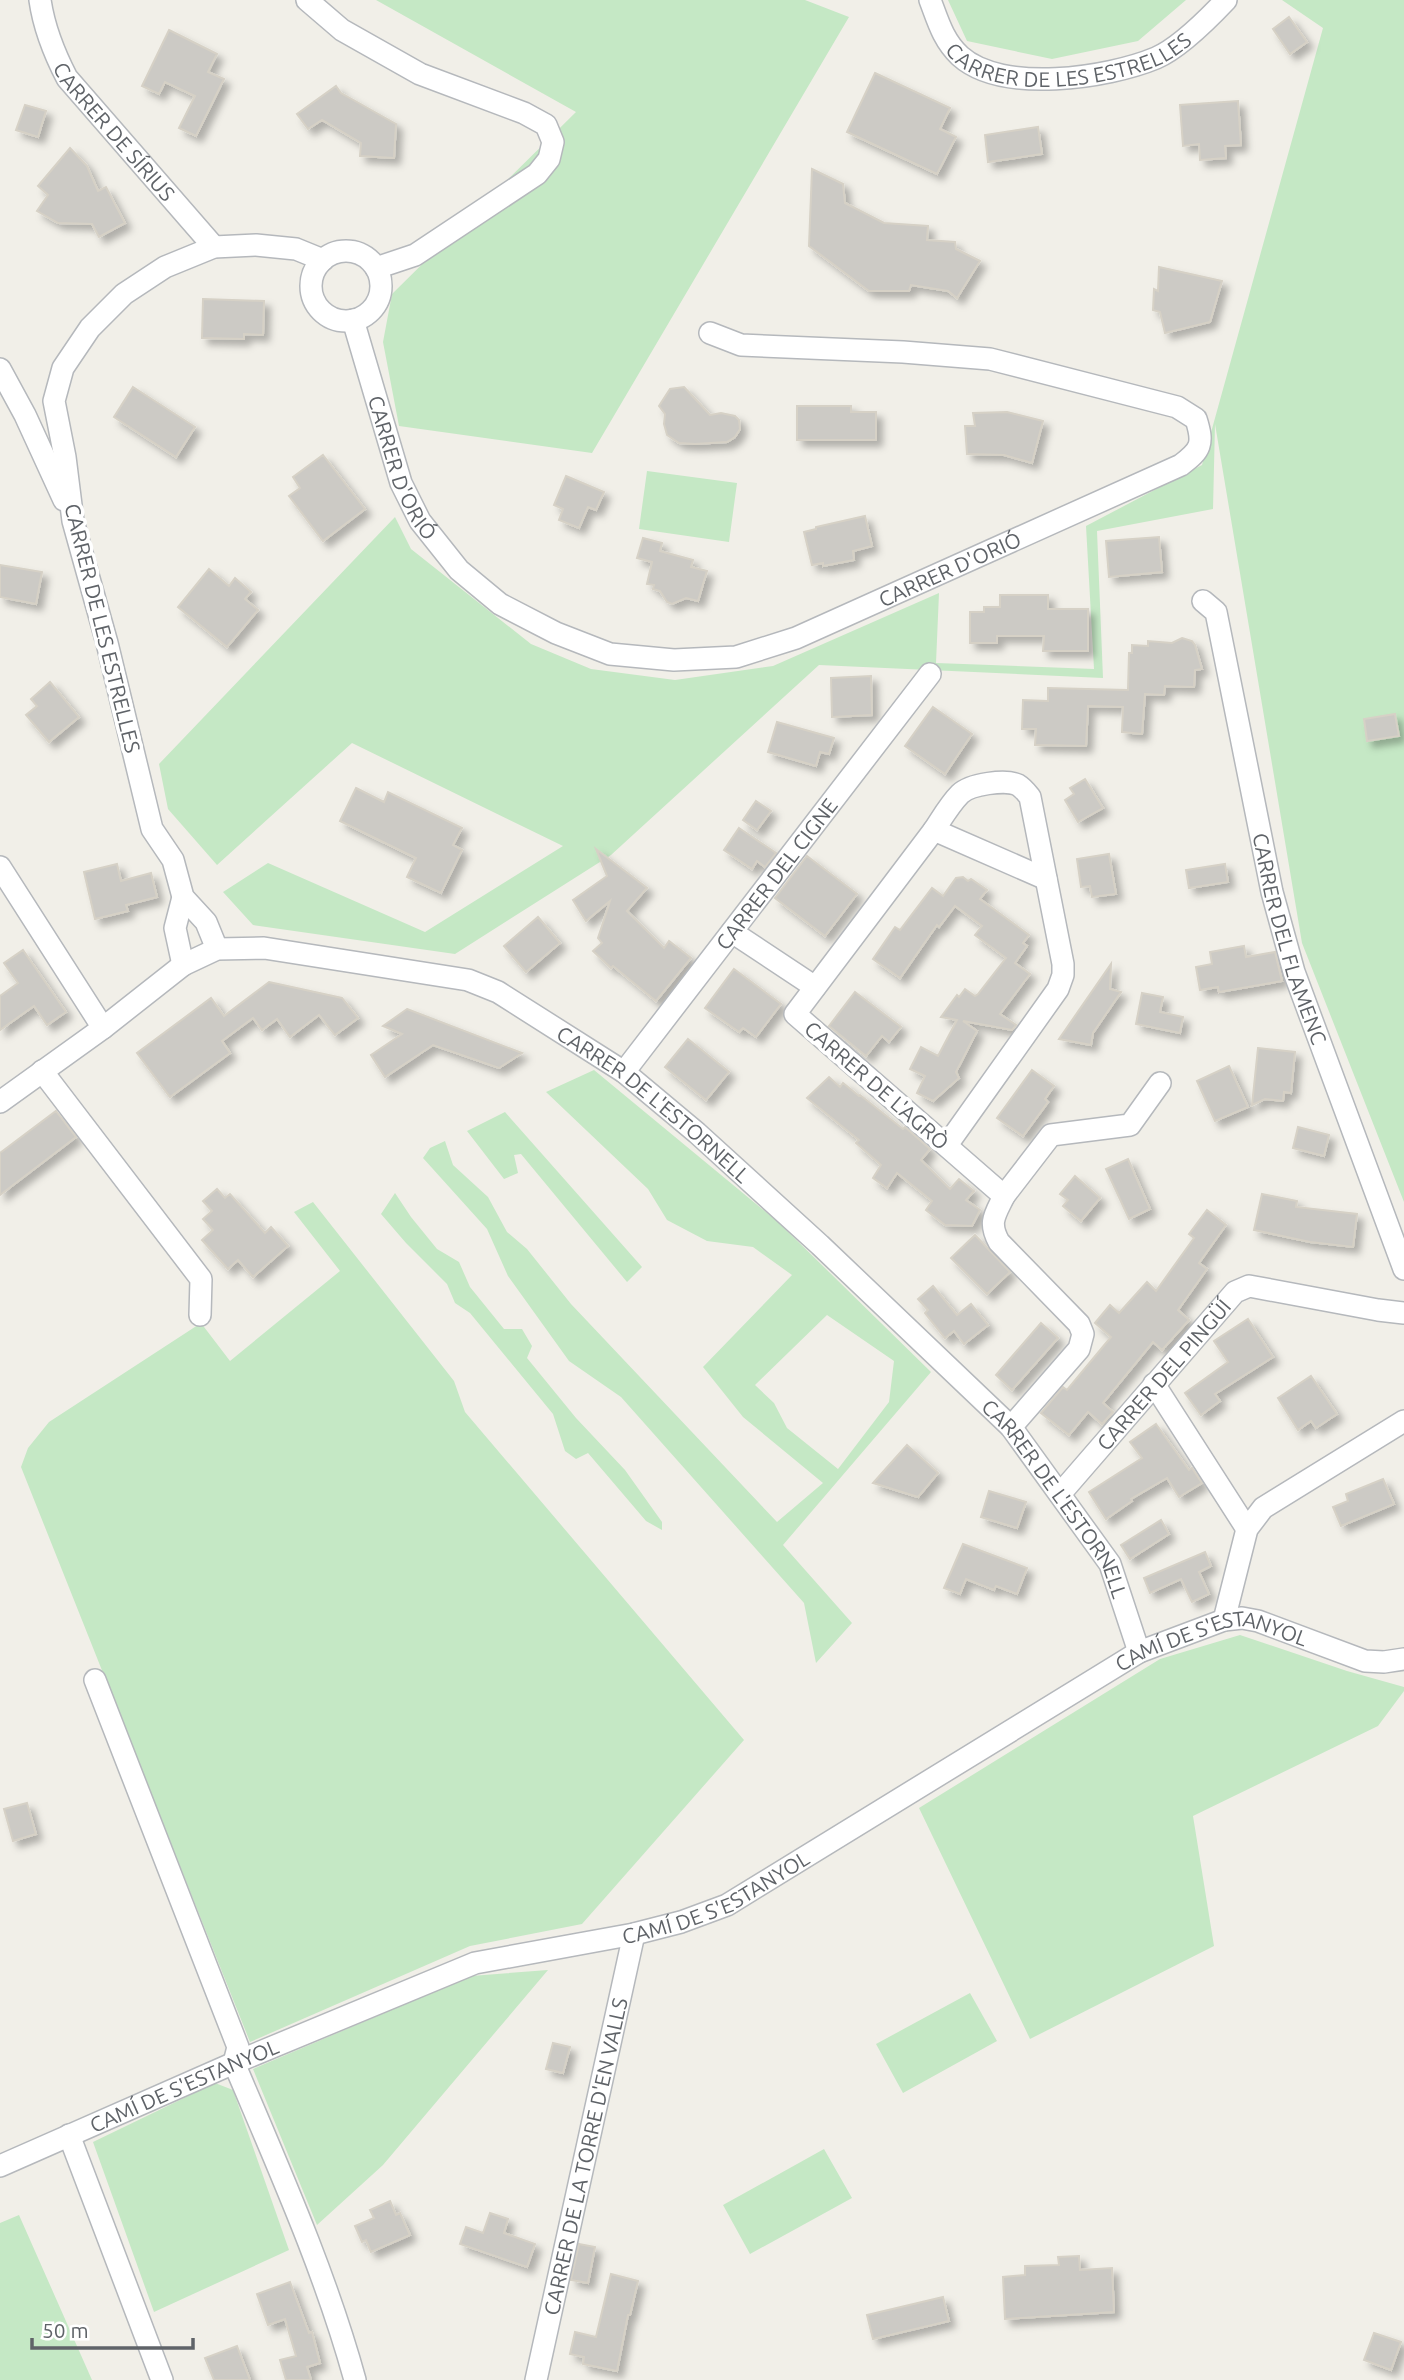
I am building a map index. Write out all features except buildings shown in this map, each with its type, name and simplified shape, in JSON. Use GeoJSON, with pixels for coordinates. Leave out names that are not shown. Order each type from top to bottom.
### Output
{"type":"FeatureCollection","features":[{"type":"Feature","properties":{"kind":"street","name":"CARRER DE SÍRIUS"},"geometry":{"type":"LineString","coordinates":[[40,0],[42,17],[67,78],[214,247]]}},
{"type":"Feature","properties":{"kind":"street"},"geometry":{"type":"LineString","coordinates":[[307,0],[342,30],[420,74],[524,113],[546,125],[553,142],[549,159],[537,174],[415,256],[376,268]]}},
{"type":"Feature","properties":{"kind":"street","name":"CARRER DE LES ESTRELLES"},"geometry":{"type":"LineString","coordinates":[[930,0],[944,38],[961,57],[983,70],[1029,79],[1096,76],[1158,57],[1205,23],[1226,0]]}},
{"type":"Feature","properties":{"kind":"street","name":"CARRER DE LES ESTRELLES"},"geometry":{"type":"LineString","coordinates":[[217,949],[206,922],[183,897],[173,860],[152,828],[107,643],[73,521],[65,457],[54,401],[63,368],[90,328],[124,294],[165,267],[214,247],[256,245],[296,249],[323,260]]}},
{"type":"Feature","properties":{"kind":"street"},"geometry":{"type":"LineString","coordinates":[[352,251],[370,260],[376,268],[381,289],[378,300],[363,316],[353,320],[331,317],[321,310],[315,301],[312,279],[316,268],[331,254],[352,251]]}},
{"type":"Feature","properties":{"kind":"street","name":"CARRER D'ORIÓ"},"geometry":{"type":"LineString","coordinates":[[353,320],[401,483],[420,522],[459,570],[500,604],[556,633],[610,654],[674,660],[736,657],[796,638],[1181,466],[1197,453],[1201,437],[1196,419],[1177,407],[990,359],[903,352],[741,345],[710,333]]}},
{"type":"Feature","properties":{"kind":"street"},"geometry":{"type":"LineString","coordinates":[[0,369],[25,415],[73,521]]}},
{"type":"Feature","properties":{"kind":"street","name":"CARRER DEL FLAMENC"},"geometry":{"type":"LineString","coordinates":[[1203,601],[1216,612],[1272,892],[1294,972],[1404,1269]]}},
{"type":"Feature","properties":{"kind":"street","name":"CARRER DEL CIGNE"},"geometry":{"type":"LineString","coordinates":[[624,1072],[930,674]]}},
{"type":"Feature","properties":{"kind":"street","name":"CARRER DE L'AGRÒ"},"geometry":{"type":"LineString","coordinates":[[947,1145],[1058,989],[1063,975],[1030,797],[1021,786],[1011,782],[997,782],[962,792],[795,1014],[1004,1196]]}},
{"type":"Feature","properties":{"kind":"street"},"geometry":{"type":"LineString","coordinates":[[934,830],[1046,879]]}},
{"type":"Feature","properties":{"kind":"street"},"geometry":{"type":"LineString","coordinates":[[0,867],[103,1028]]}},
{"type":"Feature","properties":{"kind":"street","name":"CARRER DE LES ESTRELLES"},"geometry":{"type":"LineString","coordinates":[[183,897],[175,929],[183,965]]}},
{"type":"Feature","properties":{"kind":"street"},"geometry":{"type":"LineString","coordinates":[[732,932],[815,987]]}},
{"type":"Feature","properties":{"kind":"street","name":"CARRER DE L'ESTORNELL"},"geometry":{"type":"LineString","coordinates":[[0,1101],[103,1028],[183,965],[217,949],[264,948],[468,980],[498,992],[624,1072],[697,1133],[1011,1427],[1110,1564],[1139,1653]]}},
{"type":"Feature","properties":{"kind":"street"},"geometry":{"type":"LineString","coordinates":[[42,1071],[201,1279],[200,1315]]}},
{"type":"Feature","properties":{"kind":"street"},"geometry":{"type":"LineString","coordinates":[[1011,1427],[1079,1349],[1083,1335],[1079,1324],[999,1242],[993,1231],[993,1220],[1004,1196],[1051,1135],[1130,1125],[1160,1083]]}},
{"type":"Feature","properties":{"kind":"street","name":"CARRER DEL PINGÜÍ"},"geometry":{"type":"LineString","coordinates":[[1060,1494],[1235,1292],[1249,1286],[1404,1313]]}},
{"type":"Feature","properties":{"kind":"street"},"geometry":{"type":"LineString","coordinates":[[1154,1384],[1247,1529]]}},
{"type":"Feature","properties":{"kind":"street"},"geometry":{"type":"LineString","coordinates":[[1224,1620],[1247,1529],[1263,1508],[1404,1421]]}},
{"type":"Feature","properties":{"kind":"street","name":"CAMÍ DE S'ESTANYOL"},"geometry":{"type":"LineString","coordinates":[[0,2166],[234,2063],[475,1963],[634,1934],[681,1922],[727,1905],[1139,1653],[1224,1620],[1242,1618],[1258,1621],[1365,1661],[1404,1659]]}},
{"type":"Feature","properties":{"kind":"street"},"geometry":{"type":"LineString","coordinates":[[95,1680],[239,2046],[234,2063],[333,2306],[355,2380]]}},
{"type":"Feature","properties":{"kind":"street","name":"CARRER DE LA TORRE D'EN VALLS"},"geometry":{"type":"LineString","coordinates":[[536,2380],[634,1934]]}},
{"type":"Feature","properties":{"kind":"street"},"geometry":{"type":"LineString","coordinates":[[69,2135],[162,2380]]}},
{"type":"Feature","properties":{"kind":"green space"},"geometry":{"type":"Polygon","coordinates":[[[376,0],[805,0],[849,17],[592,453],[399,426],[383,342],[392,294],[576,112],[376,0]]]}},
{"type":"Feature","properties":{"kind":"green space"},"geometry":{"type":"Polygon","coordinates":[[[948,0],[1186,0],[1138,41],[1052,59],[967,41],[948,0]]]}},
{"type":"Feature","properties":{"kind":"green space"},"geometry":{"type":"Polygon","coordinates":[[[1282,0],[1404,0],[1404,1202],[1302,943],[1215,424],[1213,509],[1097,531],[1103,678],[819,665],[611,855],[455,954],[253,925],[223,892],[268,863],[425,932],[563,846],[352,743],[217,865],[168,809],[159,764],[395,517],[411,549],[531,644],[591,669],[675,680],[773,666],[939,593],[936,663],[1094,669],[1086,526],[1202,465],[1323,28],[1282,0]]]}},
{"type":"Feature","properties":{"kind":"green space"},"geometry":{"type":"Polygon","coordinates":[[[647,471],[737,483],[729,542],[639,529],[647,471]]]}},
{"type":"Feature","properties":{"kind":"green space"},"geometry":{"type":"Polygon","coordinates":[[[594,1070],[778,1222],[931,1372],[783,1545],[852,1623],[816,1663],[804,1603],[621,1397],[569,1361],[508,1276],[487,1229],[423,1158],[430,1148],[445,1141],[453,1165],[488,1197],[507,1232],[527,1249],[571,1304],[777,1522],[823,1483],[743,1417],[703,1367],[792,1275],[753,1247],[707,1241],[667,1220],[648,1189],[546,1092],[594,1070]],[[827,1315],[755,1385],[774,1403],[787,1428],[838,1469],[889,1402],[894,1361],[827,1315]]]}},
{"type":"Feature","properties":{"kind":"green space"},"geometry":{"type":"Polygon","coordinates":[[[505,1112],[642,1267],[627,1282],[521,1154],[514,1155],[518,1173],[504,1179],[467,1131],[505,1112]]]}},
{"type":"Feature","properties":{"kind":"green space"},"geometry":{"type":"Polygon","coordinates":[[[395,1193],[437,1249],[459,1262],[470,1287],[504,1329],[522,1329],[532,1346],[527,1358],[576,1418],[625,1470],[662,1522],[662,1530],[646,1521],[588,1453],[576,1459],[565,1451],[553,1414],[470,1313],[455,1303],[447,1284],[381,1214],[395,1193]]]}},
{"type":"Feature","properties":{"kind":"green space"},"geometry":{"type":"Polygon","coordinates":[[[313,1202],[454,1381],[465,1412],[744,1740],[582,1924],[470,1946],[250,2042],[21,1467],[28,1448],[49,1422],[201,1323],[230,1361],[340,1271],[294,1212],[313,1202]]]}},
{"type":"Feature","properties":{"kind":"green space"},"geometry":{"type":"Polygon","coordinates":[[[1240,1635],[1404,1687],[1404,1691],[1378,1726],[1193,1816],[1214,1946],[1030,2039],[919,1808],[1160,1659],[1240,1635]]]}},
{"type":"Feature","properties":{"kind":"green space"},"geometry":{"type":"Polygon","coordinates":[[[548,1970],[383,2165],[317,2225],[253,2069],[471,1976],[548,1970]]]}},
{"type":"Feature","properties":{"kind":"green space"},"geometry":{"type":"Polygon","coordinates":[[[970,1993],[997,2041],[903,2093],[876,2044],[970,1993]]]}},
{"type":"Feature","properties":{"kind":"green space"},"geometry":{"type":"Polygon","coordinates":[[[215,2083],[233,2090],[289,2250],[154,2312],[93,2142],[215,2083]]]}},
{"type":"Feature","properties":{"kind":"green space"},"geometry":{"type":"Polygon","coordinates":[[[824,2149],[852,2198],[750,2254],[723,2205],[824,2149]]]}},
{"type":"Feature","properties":{"kind":"green space"},"geometry":{"type":"Polygon","coordinates":[[[19,2215],[92,2380],[0,2380],[0,2223],[19,2215]]]}}]}
